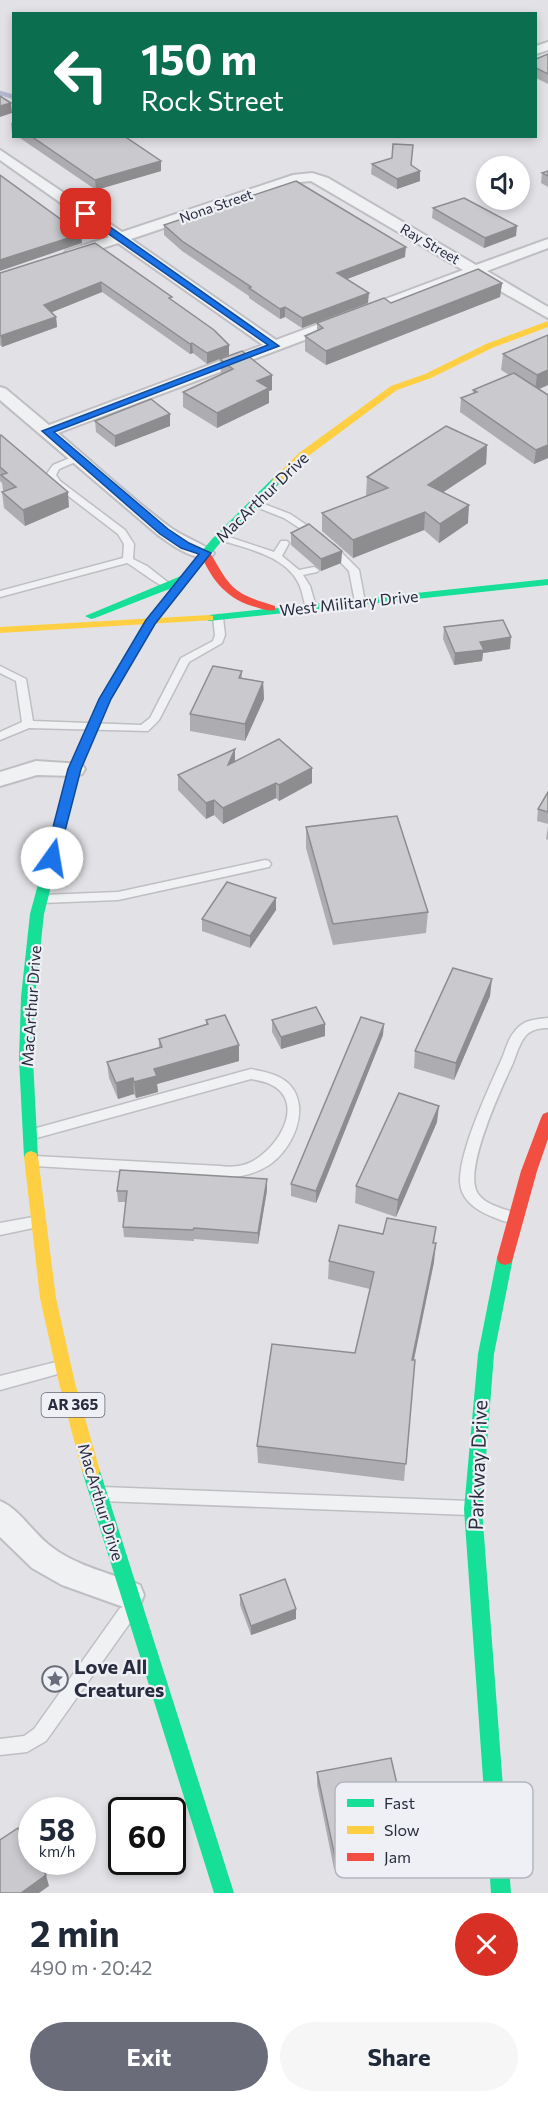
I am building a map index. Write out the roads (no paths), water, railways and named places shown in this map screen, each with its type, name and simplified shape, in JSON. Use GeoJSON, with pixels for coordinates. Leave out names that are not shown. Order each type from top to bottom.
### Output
{"type":"FeatureCollection","features":[{"type":"Feature","properties":{"kind":"main road","name":"MacArthur Drive"},"geometry":{"type":"LineString","coordinates":[[224,1893],[97,1494],[63,1366],[48,1298],[28,1136],[26,1059],[28,997],[37,914],[75,769],[93,726],[121,669],[150,622],[206,553],[311,448],[394,388],[428,376],[489,346],[548,324]]}},
{"type":"Feature","properties":{"kind":"main road"},"geometry":{"type":"LineString","coordinates":[[206,553],[218,582],[230,593],[248,602],[282,610]]}},
{"type":"Feature","properties":{"kind":"main road"},"geometry":{"type":"LineString","coordinates":[[0,630],[56,626],[120,606],[184,579]]}},
{"type":"Feature","properties":{"kind":"main road","name":"West Military Drive"},"geometry":{"type":"LineString","coordinates":[[56,626],[218,618],[548,582]]}},
{"type":"Feature","properties":{"kind":"main road","name":"Parkway Drive"},"geometry":{"type":"LineString","coordinates":[[493,1782],[473,1509],[486,1354],[501,1274],[529,1171],[548,1118]]}},
{"type":"Feature","properties":{"kind":"main road","name":"Parkway Drive"},"geometry":{"type":"LineString","coordinates":[[500,1878],[501,1893]]}},
{"type":"Feature","properties":{"kind":"street"},"geometry":{"type":"LineString","coordinates":[[0,154],[275,346]]}},
{"type":"Feature","properties":{"kind":"street","name":"Nona Street"},"geometry":{"type":"LineString","coordinates":[[55,260],[298,178],[312,177]]}},
{"type":"Feature","properties":{"kind":"street","name":"Ray Street"},"geometry":{"type":"LineString","coordinates":[[312,177],[323,181],[548,313]]}},
{"type":"Feature","properties":{"kind":"street"},"geometry":{"type":"LineString","coordinates":[[47,431],[548,243]]}},
{"type":"Feature","properties":{"kind":"street"},"geometry":{"type":"LineString","coordinates":[[0,392],[164,531],[185,545],[206,553]]}},
{"type":"Feature","properties":{"kind":"street"},"geometry":{"type":"LineString","coordinates":[[0,779],[36,768],[75,769]]}},
{"type":"Feature","properties":{"kind":"street"},"geometry":{"type":"LineString","coordinates":[[0,1515],[15,1535],[42,1560],[77,1579],[130,1600]]}},
{"type":"Feature","properties":{"kind":"lane"},"geometry":{"type":"LineString","coordinates":[[77,458],[56,467],[51,474],[57,483],[122,532],[129,544],[128,560]]}},
{"type":"Feature","properties":{"kind":"lane"},"geometry":{"type":"LineString","coordinates":[[254,503],[299,523],[338,553],[354,570],[360,602]]}},
{"type":"Feature","properties":{"kind":"lane"},"geometry":{"type":"LineString","coordinates":[[220,537],[276,558],[297,573],[302,580],[311,607]]}},
{"type":"Feature","properties":{"kind":"lane"},"geometry":{"type":"LineString","coordinates":[[276,558],[284,543]]}},
{"type":"Feature","properties":{"kind":"lane"},"geometry":{"type":"LineString","coordinates":[[0,594],[128,560],[144,568],[167,586]]}},
{"type":"Feature","properties":{"kind":"lane"},"geometry":{"type":"LineString","coordinates":[[297,573],[314,570]]}},
{"type":"Feature","properties":{"kind":"lane"},"geometry":{"type":"LineString","coordinates":[[0,736],[28,724],[131,730],[148,727],[154,720],[183,663],[217,643],[220,635],[218,618]]}},
{"type":"Feature","properties":{"kind":"lane"},"geometry":{"type":"LineString","coordinates":[[0,669],[21,679],[28,724]]}},
{"type":"Feature","properties":{"kind":"lane"},"geometry":{"type":"LineString","coordinates":[[41,898],[118,896],[265,864]]}},
{"type":"Feature","properties":{"kind":"lane"},"geometry":{"type":"LineString","coordinates":[[516,1219],[486,1208],[469,1194],[466,1173],[471,1151],[519,1034],[533,1024],[548,1023]]}},
{"type":"Feature","properties":{"kind":"lane"},"geometry":{"type":"LineString","coordinates":[[28,1136],[251,1074],[262,1075],[281,1083],[293,1099],[291,1125],[284,1140],[275,1153],[246,1170],[209,1171],[31,1160]]}},
{"type":"Feature","properties":{"kind":"lane"},"geometry":{"type":"LineString","coordinates":[[0,1229],[37,1222]]}},
{"type":"Feature","properties":{"kind":"lane"},"geometry":{"type":"LineString","coordinates":[[0,1383],[63,1366]]}},
{"type":"Feature","properties":{"kind":"lane"},"geometry":{"type":"LineString","coordinates":[[97,1494],[473,1509]]}},
{"type":"Feature","properties":{"kind":"lane"},"geometry":{"type":"LineString","coordinates":[[0,1747],[27,1744],[40,1735],[130,1600]]}},
{"type":"Feature","properties":{"kind":"waterway"},"geometry":{"type":"LineString","coordinates":[[0,93],[12,96]]}},
{"type":"Feature","properties":{"kind":"place","name":"Love All Creatures"},"geometry":{"type":"Point","coordinates":[55,1679]}}]}
